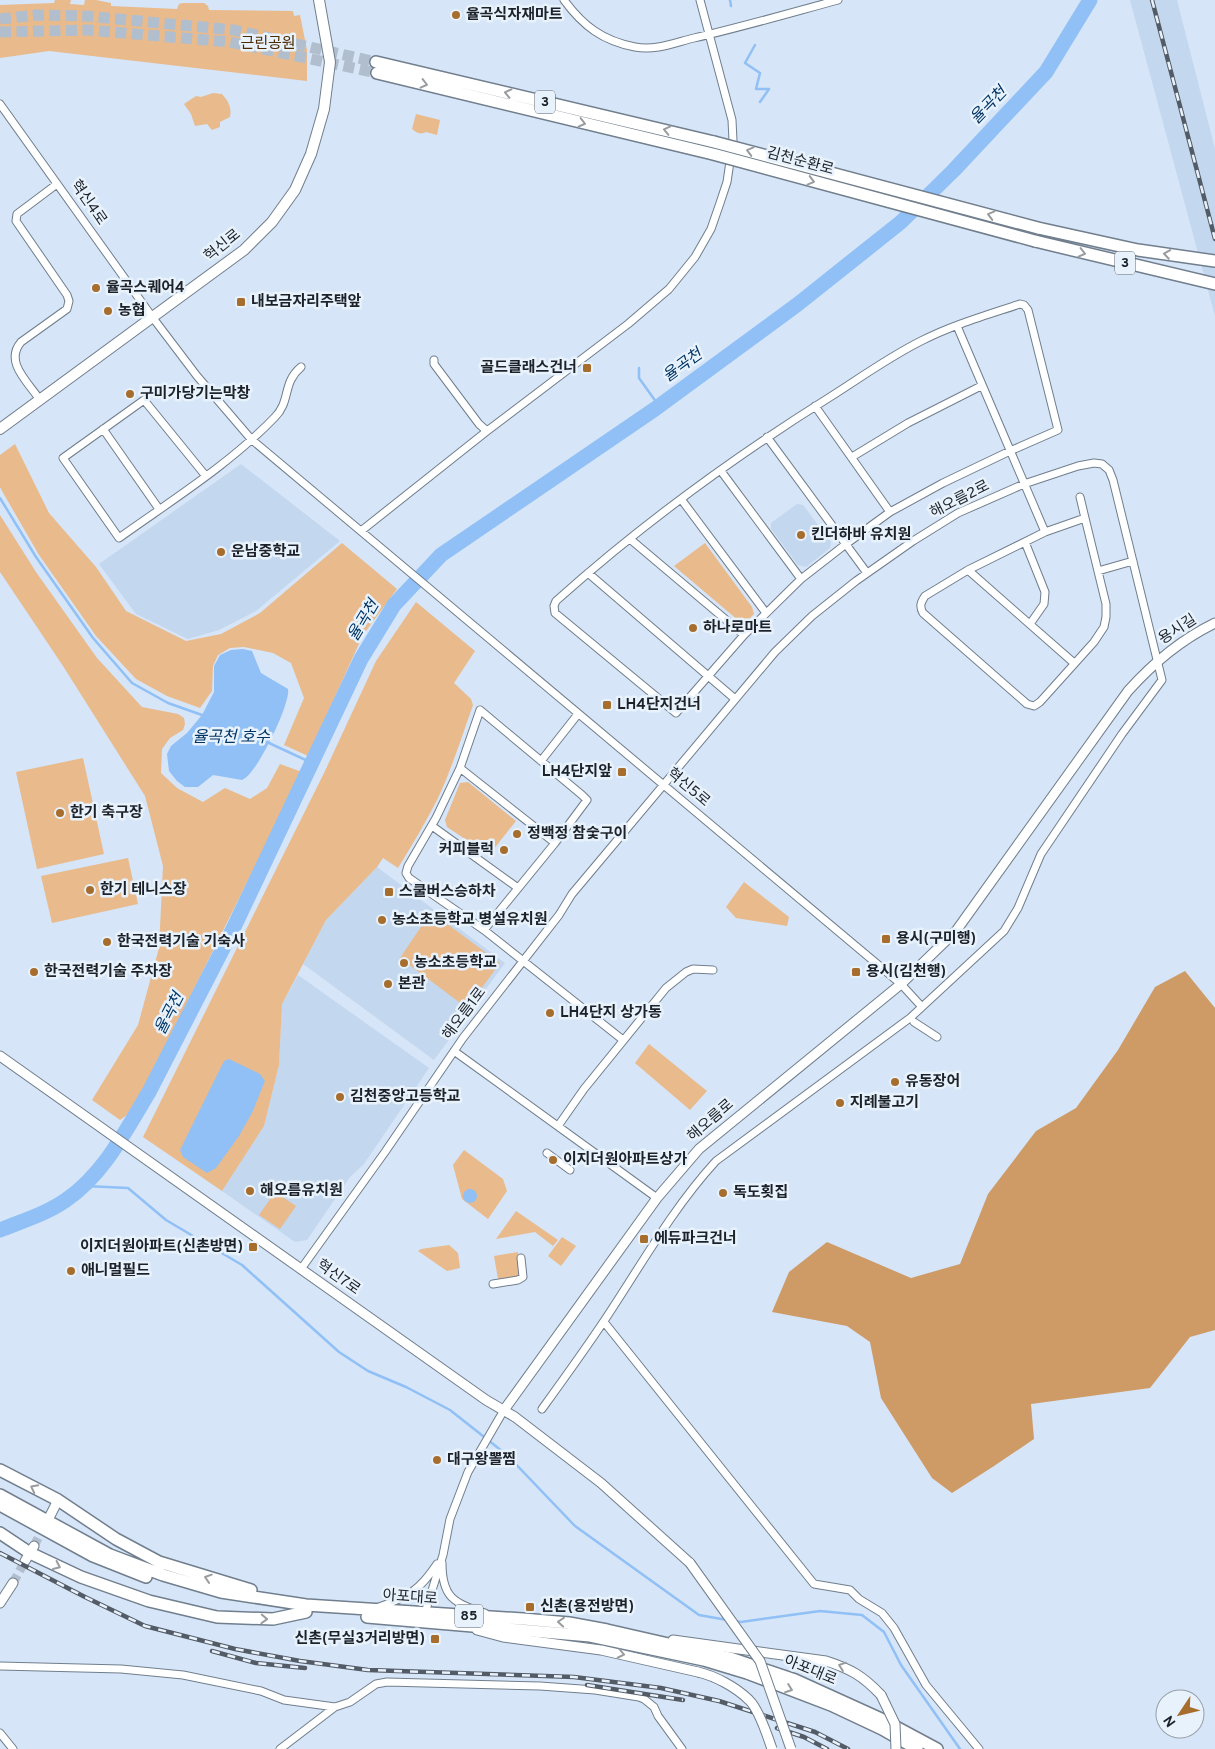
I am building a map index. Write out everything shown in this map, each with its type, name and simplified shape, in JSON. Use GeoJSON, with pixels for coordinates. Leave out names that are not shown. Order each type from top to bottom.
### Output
{"type":"FeatureCollection","features":[{"type":"Feature","properties":{"kind":"main road","name":"혁신로"},"geometry":{"type":"LineString","coordinates":[[0,429],[244,250],[272,222],[295,190],[311,154],[324,108],[330,62],[319,0]]}},
{"type":"Feature","properties":{"kind":"main road","name":"김천순환로"},"geometry":{"type":"LineString","coordinates":[[1215,261],[1138,250],[1038,228],[714,142],[377,68],[713,154],[1035,241],[1215,284]]}},
{"type":"Feature","properties":{"kind":"main road"},"geometry":{"type":"LineString","coordinates":[[0,1470],[58,1500],[116,1539],[159,1562],[237,1587],[290,1600],[306,1609]]}},
{"type":"Feature","properties":{"kind":"main road","name":"아포대로"},"geometry":{"type":"LineString","coordinates":[[0,1495],[88,1545],[140,1567],[221,1592],[306,1609],[423,1618],[502,1618],[569,1623],[607,1630],[730,1658],[795,1680],[881,1719],[937,1749]]}},
{"type":"Feature","properties":{"kind":"main road","name":"아포대로"},"geometry":{"type":"LineString","coordinates":[[0,1504],[94,1556],[140,1575],[218,1599],[260,1607],[368,1610],[452,1624],[590,1636],[704,1660],[747,1673],[831,1705],[882,1729],[917,1749]]}},
{"type":"Feature","properties":{"kind":"main road"},"geometry":{"type":"LineString","coordinates":[[0,1533],[30,1553],[81,1577],[149,1601],[217,1617],[273,1619],[306,1609]]}},
{"type":"Feature","properties":{"kind":"street"},"geometry":{"type":"LineString","coordinates":[[564,0],[578,18],[601,36],[634,47],[652,48],[710,35],[838,0]]}},
{"type":"Feature","properties":{"kind":"street"},"geometry":{"type":"LineString","coordinates":[[361,531],[487,431],[649,307],[673,284],[696,256],[711,229],[725,189],[733,141],[732,120],[700,0]]}},
{"type":"Feature","properties":{"kind":"street","name":"혁신4로"},"geometry":{"type":"LineString","coordinates":[[0,104],[153,318],[197,376],[251,439]]}},
{"type":"Feature","properties":{"kind":"street"},"geometry":{"type":"LineString","coordinates":[[40,400],[17,367],[14,359],[15,349],[21,342],[67,309],[69,301],[67,295],[16,221],[17,214],[57,184]]}},
{"type":"Feature","properties":{"kind":"street"},"geometry":{"type":"LineString","coordinates":[[1020,304],[1028,310],[1058,430],[1010,450],[943,483],[890,512],[846,544],[801,579],[744,634],[676,712],[555,613],[554,606],[556,601],[588,573],[681,499],[767,437],[921,341],[957,326],[1020,304]]}},
{"type":"Feature","properties":{"kind":"street"},"geometry":{"type":"LineString","coordinates":[[957,326],[1045,532]]}},
{"type":"Feature","properties":{"kind":"street"},"geometry":{"type":"LineString","coordinates":[[434,360],[434,364],[479,424],[487,431]]}},
{"type":"Feature","properties":{"kind":"street"},"geometry":{"type":"LineString","coordinates":[[205,476],[144,400],[63,458],[119,538],[205,476],[276,416],[282,409],[290,378],[301,367]]}},
{"type":"Feature","properties":{"kind":"street"},"geometry":{"type":"LineString","coordinates":[[852,457],[908,424],[981,386]]}},
{"type":"Feature","properties":{"kind":"street"},"geometry":{"type":"LineString","coordinates":[[815,406],[890,512]]}},
{"type":"Feature","properties":{"kind":"street"},"geometry":{"type":"LineString","coordinates":[[103,428],[158,509]]}},
{"type":"Feature","properties":{"kind":"street"},"geometry":{"type":"LineString","coordinates":[[767,437],[867,573]]}},
{"type":"Feature","properties":{"kind":"street","name":"혁신5로"},"geometry":{"type":"LineString","coordinates":[[251,439],[901,984],[922,1007]]}},
{"type":"Feature","properties":{"kind":"street","name":"해오름2로"},"geometry":{"type":"LineString","coordinates":[[542,1409],[604,1322],[647,1254],[700,1179],[716,1161],[922,1007],[1004,931],[1018,908],[1041,854],[1122,734],[1162,680],[1109,470],[1102,464],[1094,463],[1078,466],[1024,484],[958,513],[913,540],[867,573],[797,630],[775,652],[664,786]]}},
{"type":"Feature","properties":{"kind":"street"},"geometry":{"type":"LineString","coordinates":[[721,471],[801,579]]}},
{"type":"Feature","properties":{"kind":"street"},"geometry":{"type":"LineString","coordinates":[[1080,497],[1106,604],[1104,628],[1094,642],[1040,702],[1034,706],[1028,704],[923,612],[920,607],[926,596],[968,570],[1045,532],[1085,518]]}},
{"type":"Feature","properties":{"kind":"street"},"geometry":{"type":"LineString","coordinates":[[681,499],[766,613]]}},
{"type":"Feature","properties":{"kind":"street"},"geometry":{"type":"LineString","coordinates":[[630,539],[744,634]]}},
{"type":"Feature","properties":{"kind":"street"},"geometry":{"type":"LineString","coordinates":[[1025,542],[1045,592],[1044,604],[1030,624]]}},
{"type":"Feature","properties":{"kind":"street"},"geometry":{"type":"LineString","coordinates":[[1098,571],[1132,561]]}},
{"type":"Feature","properties":{"kind":"street"},"geometry":{"type":"LineString","coordinates":[[968,570],[1074,663]]}},
{"type":"Feature","properties":{"kind":"street"},"geometry":{"type":"LineString","coordinates":[[588,573],[736,699]]}},
{"type":"Feature","properties":{"kind":"street","name":"용시길"},"geometry":{"type":"LineString","coordinates":[[901,984],[956,931],[1128,691],[1157,661],[1193,634],[1215,623]]}},
{"type":"Feature","properties":{"kind":"street"},"geometry":{"type":"LineString","coordinates":[[484,930],[555,843],[587,800],[480,710],[460,768],[432,826],[408,866],[406,873],[409,878],[484,930],[523,960],[623,1040]]}},
{"type":"Feature","properties":{"kind":"street"},"geometry":{"type":"LineString","coordinates":[[541,761],[578,714]]}},
{"type":"Feature","properties":{"kind":"street"},"geometry":{"type":"LineString","coordinates":[[460,768],[555,843]]}},
{"type":"Feature","properties":{"kind":"street","name":"해오름1로"},"geometry":{"type":"LineString","coordinates":[[301,1269],[385,1152],[454,1051],[559,915],[572,894],[664,786]]}},
{"type":"Feature","properties":{"kind":"street"},"geometry":{"type":"LineString","coordinates":[[432,826],[518,888]]}},
{"type":"Feature","properties":{"kind":"street"},"geometry":{"type":"LineString","coordinates":[[558,1126],[584,1089],[666,988],[679,976],[693,969],[712,970]]}},
{"type":"Feature","properties":{"kind":"street","name":"해오름로"},"geometry":{"type":"LineString","coordinates":[[504,1410],[657,1198],[699,1148],[901,984]]}},
{"type":"Feature","properties":{"kind":"street"},"geometry":{"type":"LineString","coordinates":[[914,1022],[937,1037]]}},
{"type":"Feature","properties":{"kind":"street"},"geometry":{"type":"LineString","coordinates":[[454,1051],[657,1198]]}},
{"type":"Feature","properties":{"kind":"street","name":"혁신7로"},"geometry":{"type":"LineString","coordinates":[[0,1056],[486,1400],[504,1410],[601,1482],[690,1563],[760,1661],[791,1749]]}},
{"type":"Feature","properties":{"kind":"street"},"geometry":{"type":"LineString","coordinates":[[547,1153],[570,1170]]}},
{"type":"Feature","properties":{"kind":"street"},"geometry":{"type":"LineString","coordinates":[[493,1284],[518,1280],[523,1277],[521,1258]]}},
{"type":"Feature","properties":{"kind":"street"},"geometry":{"type":"LineString","coordinates":[[604,1322],[814,1584],[850,1590],[859,1599],[876,1608],[889,1621],[903,1642],[926,1685],[978,1749]]}},
{"type":"Feature","properties":{"kind":"street"},"geometry":{"type":"LineString","coordinates":[[423,1618],[442,1555],[450,1519],[468,1472],[504,1410]]}},
{"type":"Feature","properties":{"kind":"street"},"geometry":{"type":"LineString","coordinates":[[50,1516],[58,1500]]}},
{"type":"Feature","properties":{"kind":"street"},"geometry":{"type":"LineString","coordinates":[[368,1610],[394,1602],[419,1587],[426,1581],[442,1555]]}},
{"type":"Feature","properties":{"kind":"street"},"geometry":{"type":"LineString","coordinates":[[442,1555],[444,1585],[454,1600],[468,1607],[502,1618]]}},
{"type":"Feature","properties":{"kind":"street"},"geometry":{"type":"LineString","coordinates":[[0,1603],[13,1583]]}},
{"type":"Feature","properties":{"kind":"street"},"geometry":{"type":"LineString","coordinates":[[452,1624],[503,1636],[601,1650],[715,1676],[750,1700],[772,1749]]}},
{"type":"Feature","properties":{"kind":"street"},"geometry":{"type":"LineString","coordinates":[[607,1630],[719,1648],[826,1661],[848,1668],[861,1676],[881,1694],[896,1724],[896,1749]]}},
{"type":"Feature","properties":{"kind":"street"},"geometry":{"type":"LineString","coordinates":[[0,1666],[121,1669],[183,1675],[261,1691],[284,1700],[335,1707]]}},
{"type":"Feature","properties":{"kind":"street"},"geometry":{"type":"LineString","coordinates":[[280,1749],[335,1707],[350,1702],[376,1684],[387,1682],[540,1686],[595,1690],[639,1698],[649,1702],[682,1749]]}},
{"type":"Feature","properties":{"kind":"street"},"geometry":{"type":"LineString","coordinates":[[0,1733],[14,1749]]}},
{"type":"Feature","properties":{"kind":"shaded area"},"geometry":{"type":"Polygon","coordinates":[[[1130,0],[1177,0],[1215,149],[1215,316],[1130,0]]]}},
{"type":"Feature","properties":{"kind":"shaded area","name":"운남중학교"},"geometry":{"type":"Polygon","coordinates":[[[241,464],[340,541],[256,611],[219,630],[188,639],[136,614],[99,564],[241,464]]]}},
{"type":"Feature","properties":{"kind":"shaded area","name":"킨더하바 유치원"},"geometry":{"type":"Polygon","coordinates":[[[797,504],[803,505],[831,542],[830,548],[806,567],[798,565],[771,529],[771,523],[797,504]]]}},
{"type":"Feature","properties":{"kind":"shaded area","name":"농소초등학교"},"geometry":{"type":"Polygon","coordinates":[[[377,867],[505,963],[434,1060],[303,964],[326,920],[377,867]]]}},
{"type":"Feature","properties":{"kind":"shaded area"},"geometry":{"type":"Polygon","coordinates":[[[1185,971],[1215,1008],[1215,1330],[1190,1337],[1150,1388],[1031,1404],[1034,1439],[952,1493],[932,1478],[881,1398],[870,1342],[847,1326],[772,1312],[789,1272],[827,1242],[911,1278],[960,1264],[988,1194],[1036,1131],[1076,1108],[1118,1050],[1155,987],[1185,971]]]}},
{"type":"Feature","properties":{"kind":"shaded area","name":"김천중앙고등학교"},"geometry":{"type":"Polygon","coordinates":[[[298,975],[429,1068],[364,1164],[350,1177],[307,1240],[295,1242],[222,1191],[264,1126],[279,1065],[282,1004],[298,975]]]}},
{"type":"Feature","properties":{"kind":"green space","name":"근린공원"},"geometry":{"type":"Polygon","coordinates":[[[55,0],[71,0],[70,4],[84,5],[85,0],[96,0],[111,3],[111,6],[177,9],[179,4],[183,3],[204,3],[208,6],[209,10],[293,11],[294,16],[300,15],[307,50],[307,81],[49,51],[0,58],[0,5],[54,3],[55,0]]]}},
{"type":"Feature","properties":{"kind":"green space"},"geometry":{"type":"Polygon","coordinates":[[[213,93],[222,94],[226,99],[230,107],[230,117],[220,122],[220,127],[212,130],[207,124],[195,126],[191,114],[184,104],[196,96],[201,97],[213,93]]]}},
{"type":"Feature","properties":{"kind":"green space"},"geometry":{"type":"Polygon","coordinates":[[[416,114],[440,120],[437,135],[426,132],[419,133],[412,129],[416,114]]]}},
{"type":"Feature","properties":{"kind":"green space"},"geometry":{"type":"Polygon","coordinates":[[[15,444],[49,513],[96,567],[126,611],[186,641],[221,634],[260,613],[342,543],[397,589],[363,635],[308,756],[284,745],[304,698],[291,663],[273,653],[244,647],[230,648],[218,655],[213,666],[212,691],[200,708],[167,696],[136,679],[96,636],[39,555],[2,491],[0,487],[0,455],[15,444]]]}},
{"type":"Feature","properties":{"kind":"green space"},"geometry":{"type":"Polygon","coordinates":[[[0,515],[36,572],[97,658],[142,707],[178,714],[184,718],[183,730],[170,738],[162,749],[161,773],[177,788],[203,802],[225,788],[250,799],[267,788],[280,764],[302,772],[164,1049],[137,1099],[127,1115],[120,1120],[92,1100],[138,1025],[159,948],[163,866],[145,796],[63,666],[0,572],[0,515]]]}},
{"type":"Feature","properties":{"kind":"green space"},"geometry":{"type":"Polygon","coordinates":[[[705,543],[752,607],[754,614],[746,622],[739,621],[674,566],[705,543]]]}},
{"type":"Feature","properties":{"kind":"green space"},"geometry":{"type":"Polygon","coordinates":[[[416,602],[475,651],[454,683],[471,699],[473,705],[438,798],[398,868],[383,858],[377,867],[326,920],[282,1004],[279,1065],[264,1126],[222,1191],[143,1137],[325,771],[376,661],[416,602]]]}},
{"type":"Feature","properties":{"kind":"green space","name":"한기 축구장"},"geometry":{"type":"Polygon","coordinates":[[[83,758],[104,854],[37,869],[16,772],[83,758]]]}},
{"type":"Feature","properties":{"kind":"green space"},"geometry":{"type":"Polygon","coordinates":[[[468,782],[516,821],[489,855],[447,827],[445,820],[460,783],[468,782]]]}},
{"type":"Feature","properties":{"kind":"green space","name":"한기 테니스장"},"geometry":{"type":"Polygon","coordinates":[[[128,858],[138,904],[52,923],[41,876],[128,858]]]}},
{"type":"Feature","properties":{"kind":"green space"},"geometry":{"type":"Polygon","coordinates":[[[744,882],[789,917],[787,926],[736,918],[726,907],[744,882]]]}},
{"type":"Feature","properties":{"kind":"green space"},"geometry":{"type":"Polygon","coordinates":[[[431,912],[500,963],[467,1008],[400,958],[431,912]]]}},
{"type":"Feature","properties":{"kind":"green space"},"geometry":{"type":"Polygon","coordinates":[[[649,1044],[707,1091],[690,1110],[635,1063],[649,1044]]]}},
{"type":"Feature","properties":{"kind":"green space"},"geometry":{"type":"Polygon","coordinates":[[[464,1150],[503,1179],[507,1191],[488,1219],[462,1199],[453,1165],[464,1150]]]}},
{"type":"Feature","properties":{"kind":"green space"},"geometry":{"type":"Polygon","coordinates":[[[275,1192],[296,1206],[280,1229],[259,1215],[275,1192]]]}},
{"type":"Feature","properties":{"kind":"green space"},"geometry":{"type":"Polygon","coordinates":[[[516,1211],[558,1240],[553,1246],[535,1232],[496,1239],[516,1211]]]}},
{"type":"Feature","properties":{"kind":"green space"},"geometry":{"type":"Polygon","coordinates":[[[562,1237],[576,1246],[561,1266],[548,1256],[562,1237]]]}},
{"type":"Feature","properties":{"kind":"green space"},"geometry":{"type":"Polygon","coordinates":[[[449,1245],[458,1253],[460,1268],[447,1271],[418,1251],[421,1249],[449,1245]]]}},
{"type":"Feature","properties":{"kind":"green space"},"geometry":{"type":"Polygon","coordinates":[[[518,1252],[520,1275],[498,1279],[494,1256],[518,1252]]]}},
{"type":"Feature","properties":{"kind":"water","name":"율곡천 호수"},"geometry":{"type":"Polygon","coordinates":[[[243,649],[252,651],[261,673],[288,689],[284,709],[263,753],[248,776],[242,780],[213,775],[198,787],[185,787],[169,771],[167,754],[171,746],[187,733],[202,715],[214,692],[214,666],[220,655],[231,650],[243,649]]]}},
{"type":"Feature","properties":{"kind":"water"},"geometry":{"type":"Polygon","coordinates":[[[229,1059],[260,1074],[265,1081],[252,1113],[239,1136],[216,1168],[207,1173],[183,1157],[180,1150],[224,1061],[229,1059]]]}},
{"type":"Feature","properties":{"kind":"water"},"geometry":{"type":"Polygon","coordinates":[[[467,1189],[473,1189],[477,1196],[473,1203],[467,1203],[463,1199],[463,1193],[467,1189]]]}},
{"type":"Feature","properties":{"kind":"waterway"},"geometry":{"type":"LineString","coordinates":[[730,0],[731,6]]}},
{"type":"Feature","properties":{"kind":"waterway","name":"율곡천"},"geometry":{"type":"LineString","coordinates":[[0,1230],[42,1213],[66,1200],[92,1178],[123,1136],[149,1092],[233,929],[361,659],[394,605],[441,555],[655,409],[798,304],[901,222],[954,170],[1046,72],[1090,0]]}},
{"type":"Feature","properties":{"kind":"waterway"},"geometry":{"type":"LineString","coordinates":[[755,45],[745,63],[760,73],[756,89],[769,89],[760,102]]}},
{"type":"Feature","properties":{"kind":"waterway"},"geometry":{"type":"LineString","coordinates":[[639,368],[639,378],[659,406]]}},
{"type":"Feature","properties":{"kind":"waterway","name":"율곡천"},"geometry":{"type":"LineString","coordinates":[[0,498],[36,557],[93,638],[132,683],[168,703],[202,715]]}},
{"type":"Feature","properties":{"kind":"waterway","name":"율곡천"},"geometry":{"type":"LineString","coordinates":[[269,743],[312,763]]}},
{"type":"Feature","properties":{"kind":"waterway"},"geometry":{"type":"LineString","coordinates":[[85,1186],[128,1188],[166,1220],[242,1265],[339,1352],[368,1371],[406,1387],[450,1410],[507,1455],[575,1526],[699,1615],[727,1620]]}},
{"type":"Feature","properties":{"kind":"waterway"},"geometry":{"type":"LineString","coordinates":[[735,1621],[741,1622],[820,1611],[862,1615],[884,1632],[901,1665],[960,1749]]}},
{"type":"Feature","properties":{"kind":"tunnel"},"geometry":{"type":"LineString","coordinates":[[0,19],[37,15],[86,16],[234,30],[376,62]]}},
{"type":"Feature","properties":{"kind":"tunnel"},"geometry":{"type":"LineString","coordinates":[[0,32],[88,30],[230,42],[377,73]]}},
{"type":"Feature","properties":{"kind":"tunnel"},"geometry":{"type":"LineString","coordinates":[[34,1546],[45,1524]]}},
{"type":"Feature","properties":{"kind":"tunnel"},"geometry":{"type":"LineString","coordinates":[[13,1583],[25,1561]]}},
{"type":"Feature","properties":{"kind":"railway"},"geometry":{"type":"LineString","coordinates":[[1152,0],[1215,239]]}},
{"type":"Feature","properties":{"kind":"railway"},"geometry":{"type":"LineString","coordinates":[[0,1553],[145,1626],[235,1649],[300,1661],[368,1670],[574,1677],[661,1688],[719,1701],[815,1732],[848,1749]]}},
{"type":"Feature","properties":{"kind":"railway"},"geometry":{"type":"LineString","coordinates":[[212,1651],[256,1663],[305,1668]]}},
{"type":"Feature","properties":{"kind":"railway"},"geometry":{"type":"LineString","coordinates":[[587,1685],[683,1700]]}},
{"type":"Feature","properties":{"kind":"railway"},"geometry":{"type":"LineString","coordinates":[[777,1728],[804,1737],[827,1749]]}},
{"type":"Feature","properties":{"kind":"place","name":"율곡식자재마트"},"geometry":{"type":"Point","coordinates":[456,15]}},
{"type":"Feature","properties":{"kind":"place","name":"율곡스퀘어4"},"geometry":{"type":"Point","coordinates":[96,288]}},
{"type":"Feature","properties":{"kind":"place","name":"내보금자리주택앞"},"geometry":{"type":"Point","coordinates":[241,302]}},
{"type":"Feature","properties":{"kind":"place","name":"농협"},"geometry":{"type":"Point","coordinates":[108,311]}},
{"type":"Feature","properties":{"kind":"place","name":"골드클래스건너"},"geometry":{"type":"Point","coordinates":[587,368]}},
{"type":"Feature","properties":{"kind":"place","name":"구미가당기는막창"},"geometry":{"type":"Point","coordinates":[130,394]}},
{"type":"Feature","properties":{"kind":"place","name":"킨더하바 유치원"},"geometry":{"type":"Point","coordinates":[801,535]}},
{"type":"Feature","properties":{"kind":"place","name":"운남중학교"},"geometry":{"type":"Point","coordinates":[221,552]}},
{"type":"Feature","properties":{"kind":"place","name":"하나로마트"},"geometry":{"type":"Point","coordinates":[693,628]}},
{"type":"Feature","properties":{"kind":"place","name":"LH4단지건너"},"geometry":{"type":"Point","coordinates":[607,705]}},
{"type":"Feature","properties":{"kind":"place","name":"LH4단지앞"},"geometry":{"type":"Point","coordinates":[622,772]}},
{"type":"Feature","properties":{"kind":"place","name":"한기 축구장"},"geometry":{"type":"Point","coordinates":[60,813]}},
{"type":"Feature","properties":{"kind":"place","name":"정백정 참숯구이"},"geometry":{"type":"Point","coordinates":[517,834]}},
{"type":"Feature","properties":{"kind":"place","name":"커피블럭"},"geometry":{"type":"Point","coordinates":[504,850]}},
{"type":"Feature","properties":{"kind":"place","name":"한기 테니스장"},"geometry":{"type":"Point","coordinates":[90,890]}},
{"type":"Feature","properties":{"kind":"place","name":"스쿨버스승하차"},"geometry":{"type":"Point","coordinates":[389,892]}},
{"type":"Feature","properties":{"kind":"place","name":"농소초등학교 병설유치원"},"geometry":{"type":"Point","coordinates":[382,920]}},
{"type":"Feature","properties":{"kind":"place","name":"용시(구미행)"},"geometry":{"type":"Point","coordinates":[886,939]}},
{"type":"Feature","properties":{"kind":"place","name":"한국전력기술 기숙사"},"geometry":{"type":"Point","coordinates":[107,942]}},
{"type":"Feature","properties":{"kind":"place","name":"농소초등학교"},"geometry":{"type":"Point","coordinates":[404,963]}},
{"type":"Feature","properties":{"kind":"place","name":"한국전력기술 주차장"},"geometry":{"type":"Point","coordinates":[34,972]}},
{"type":"Feature","properties":{"kind":"place","name":"용시(김천행)"},"geometry":{"type":"Point","coordinates":[856,972]}},
{"type":"Feature","properties":{"kind":"place","name":"본관"},"geometry":{"type":"Point","coordinates":[388,984]}},
{"type":"Feature","properties":{"kind":"place","name":"LH4단지 상가동"},"geometry":{"type":"Point","coordinates":[550,1013]}},
{"type":"Feature","properties":{"kind":"place","name":"유동장어"},"geometry":{"type":"Point","coordinates":[895,1082]}},
{"type":"Feature","properties":{"kind":"place","name":"김천중앙고등학교"},"geometry":{"type":"Point","coordinates":[340,1097]}},
{"type":"Feature","properties":{"kind":"place","name":"지례불고기"},"geometry":{"type":"Point","coordinates":[840,1103]}},
{"type":"Feature","properties":{"kind":"place","name":"이지더원아파트상가"},"geometry":{"type":"Point","coordinates":[553,1160]}},
{"type":"Feature","properties":{"kind":"place","name":"해오름유치원"},"geometry":{"type":"Point","coordinates":[250,1191]}},
{"type":"Feature","properties":{"kind":"place","name":"독도횟집"},"geometry":{"type":"Point","coordinates":[723,1193]}},
{"type":"Feature","properties":{"kind":"place","name":"에듀파크건너"},"geometry":{"type":"Point","coordinates":[644,1239]}},
{"type":"Feature","properties":{"kind":"place","name":"이지더원아파트(신촌방면)"},"geometry":{"type":"Point","coordinates":[253,1247]}},
{"type":"Feature","properties":{"kind":"place","name":"애니멀필드"},"geometry":{"type":"Point","coordinates":[71,1271]}},
{"type":"Feature","properties":{"kind":"place","name":"대구왕뽈찜"},"geometry":{"type":"Point","coordinates":[437,1460]}},
{"type":"Feature","properties":{"kind":"place","name":"신촌(용전방면)"},"geometry":{"type":"Point","coordinates":[530,1607]}},
{"type":"Feature","properties":{"kind":"place","name":"신촌(무실3거리방면)"},"geometry":{"type":"Point","coordinates":[435,1639]}}]}
